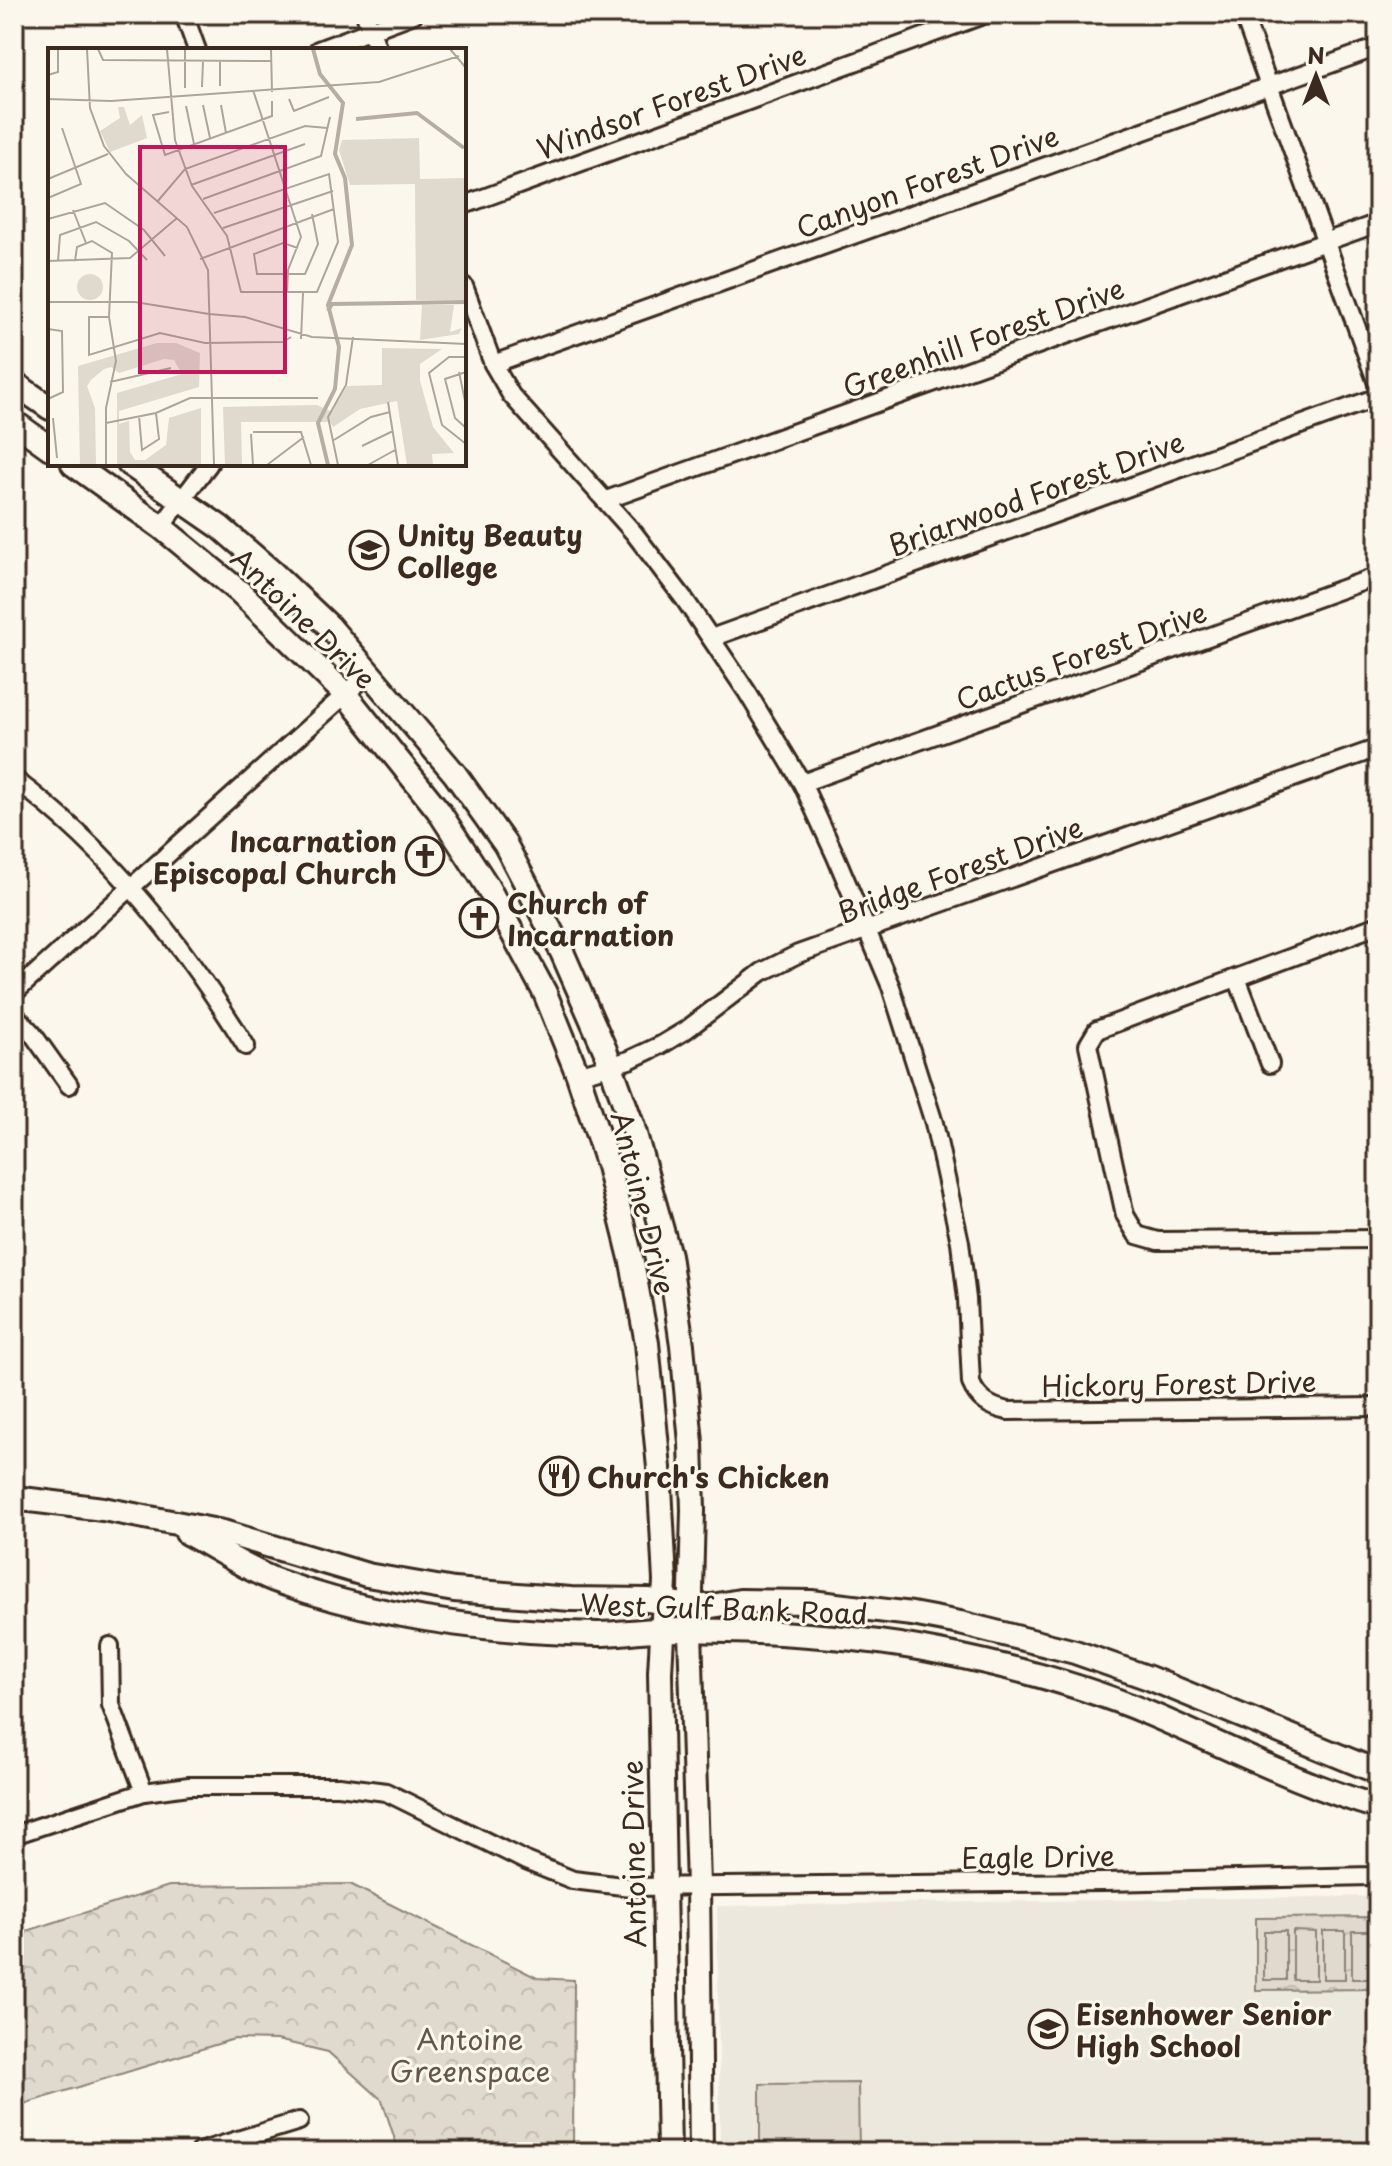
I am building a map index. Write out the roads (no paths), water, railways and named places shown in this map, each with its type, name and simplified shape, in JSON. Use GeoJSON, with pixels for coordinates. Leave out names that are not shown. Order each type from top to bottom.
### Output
{"type":"FeatureCollection","features":[{"type":"Feature","properties":{"kind":"main road"},"geometry":{"type":"LineString","coordinates":[[14,383],[48,407]]}},
{"type":"Feature","properties":{"kind":"main road"},"geometry":{"type":"LineString","coordinates":[[14,422],[48,447]]}},
{"type":"Feature","properties":{"kind":"main road","name":"Antoine Drive"},"geometry":{"type":"LineString","coordinates":[[76,466],[161,527],[240,592],[346,695],[438,810],[486,884],[545,993],[578,1075],[608,1166],[632,1262],[647,1343],[661,1493],[664,1602],[660,1672],[662,1886],[669,2152]]}},
{"type":"Feature","properties":{"kind":"main road","name":"Antoine Drive"},"geometry":{"type":"LineString","coordinates":[[132,466],[220,527],[329,626],[453,771],[505,844],[562,952],[610,1066],[651,1184],[674,1285],[691,1443],[690,1631],[698,1885],[701,2152]]}},
{"type":"Feature","properties":{"kind":"main road","name":"West Gulf Bank Road"},"geometry":{"type":"LineString","coordinates":[[14,1498],[103,1509],[223,1532],[367,1575],[454,1590],[691,1606],[740,1601],[811,1602],[912,1614],[1011,1634],[1075,1652],[1149,1678],[1378,1772]]}},
{"type":"Feature","properties":{"kind":"main road","name":"West Gulf Bank Road"},"geometry":{"type":"LineString","coordinates":[[156,1520],[183,1530],[276,1581],[331,1599],[415,1616],[507,1628],[593,1634],[662,1630],[808,1636],[902,1646],[999,1665],[1116,1700],[1280,1772],[1378,1807]]}},
{"type":"Feature","properties":{"kind":"main road"},"geometry":{"type":"LineString","coordinates":[[450,1621],[454,1590]]}},
{"type":"Feature","properties":{"kind":"main road"},"geometry":{"type":"LineString","coordinates":[[808,1636],[811,1602]]}},
{"type":"Feature","properties":{"kind":"main road"},"geometry":{"type":"LineString","coordinates":[[902,1646],[912,1614]]}},
{"type":"Feature","properties":{"kind":"main road"},"geometry":{"type":"LineString","coordinates":[[1340,1794],[1355,1763]]}},
{"type":"Feature","properties":{"kind":"street"},"geometry":{"type":"LineString","coordinates":[[184,14],[196,48]]}},
{"type":"Feature","properties":{"kind":"street"},"geometry":{"type":"LineString","coordinates":[[322,48],[368,22],[414,14]]}},
{"type":"Feature","properties":{"kind":"street","name":"Windsor Forest Drive"},"geometry":{"type":"LineString","coordinates":[[466,204],[986,14]]}},
{"type":"Feature","properties":{"kind":"street"},"geometry":{"type":"LineString","coordinates":[[1243,14],[1378,386]]}},
{"type":"Feature","properties":{"kind":"street"},"geometry":{"type":"LineString","coordinates":[[368,22],[377,48]]}},
{"type":"Feature","properties":{"kind":"street","name":"Canyon Forest Drive"},"geometry":{"type":"LineString","coordinates":[[493,364],[1378,47]]}},
{"type":"Feature","properties":{"kind":"street","name":"Greenhill Forest Drive"},"geometry":{"type":"LineString","coordinates":[[606,500],[1378,223]]}},
{"type":"Feature","properties":{"kind":"street"},"geometry":{"type":"LineString","coordinates":[[466,291],[493,364],[511,395],[634,533],[711,638],[802,783],[868,931]]}},
{"type":"Feature","properties":{"kind":"street","name":"Briarwood Forest Drive"},"geometry":{"type":"LineString","coordinates":[[711,638],[1378,397]]}},
{"type":"Feature","properties":{"kind":"street"},"geometry":{"type":"LineString","coordinates":[[161,527],[207,466]]}},
{"type":"Feature","properties":{"kind":"street","name":"Cactus Forest Drive"},"geometry":{"type":"LineString","coordinates":[[802,783],[1378,576]]}},
{"type":"Feature","properties":{"kind":"street"},"geometry":{"type":"LineString","coordinates":[[14,993],[369,673]]}},
{"type":"Feature","properties":{"kind":"street","name":"Bridge Forest Drive"},"geometry":{"type":"LineString","coordinates":[[578,1075],[610,1066],[661,1045],[686,1030],[766,969],[798,954],[1378,748]]}},
{"type":"Feature","properties":{"kind":"street"},"geometry":{"type":"LineString","coordinates":[[14,779],[41,799],[131,886],[209,986],[246,1046]]}},
{"type":"Feature","properties":{"kind":"street"},"geometry":{"type":"LineString","coordinates":[[1378,925],[1097,1030],[1088,1045],[1125,1215],[1137,1235],[1158,1241],[1378,1239]]}},
{"type":"Feature","properties":{"kind":"street","name":"Hickory Forest Drive"},"geometry":{"type":"LineString","coordinates":[[868,931],[891,987],[917,1066],[949,1183],[965,1285],[971,1383],[982,1401],[1008,1411],[1378,1407]]}},
{"type":"Feature","properties":{"kind":"street"},"geometry":{"type":"LineString","coordinates":[[1237,978],[1270,1064]]}},
{"type":"Feature","properties":{"kind":"street"},"geometry":{"type":"LineString","coordinates":[[14,1014],[32,1033],[69,1085]]}},
{"type":"Feature","properties":{"kind":"street"},"geometry":{"type":"LineString","coordinates":[[110,1646],[111,1705],[144,1792]]}},
{"type":"Feature","properties":{"kind":"street","name":"Eagle Drive"},"geometry":{"type":"LineString","coordinates":[[14,1835],[144,1792],[189,1786],[339,1786],[386,1792],[526,1861],[573,1880],[631,1887],[1105,1882],[1371,1876],[1378,1873]]}},
{"type":"Feature","properties":{"kind":"street"},"geometry":{"type":"LineString","coordinates":[[199,2152],[299,2121]]}},
{"type":"Feature","properties":{"kind":"place","name":"Unity Beauty College"},"geometry":{"type":"Point","coordinates":[369,550]}},
{"type":"Feature","properties":{"kind":"place","name":"Incarnation Episcopal Church"},"geometry":{"type":"Point","coordinates":[425,856]}},
{"type":"Feature","properties":{"kind":"place","name":"Church of Incarnation"},"geometry":{"type":"Point","coordinates":[479,918]}},
{"type":"Feature","properties":{"kind":"place","name":"Church's Chicken"},"geometry":{"type":"Point","coordinates":[559,1476]}},
{"type":"Feature","properties":{"kind":"place","name":"Eisenhower Senior High School"},"geometry":{"type":"Point","coordinates":[1048,2029]}},
{"type":"Feature","properties":{"kind":"park label","name":"Antoine Greenspace"},"geometry":{"type":"Point","coordinates":[470,2054]}}]}
